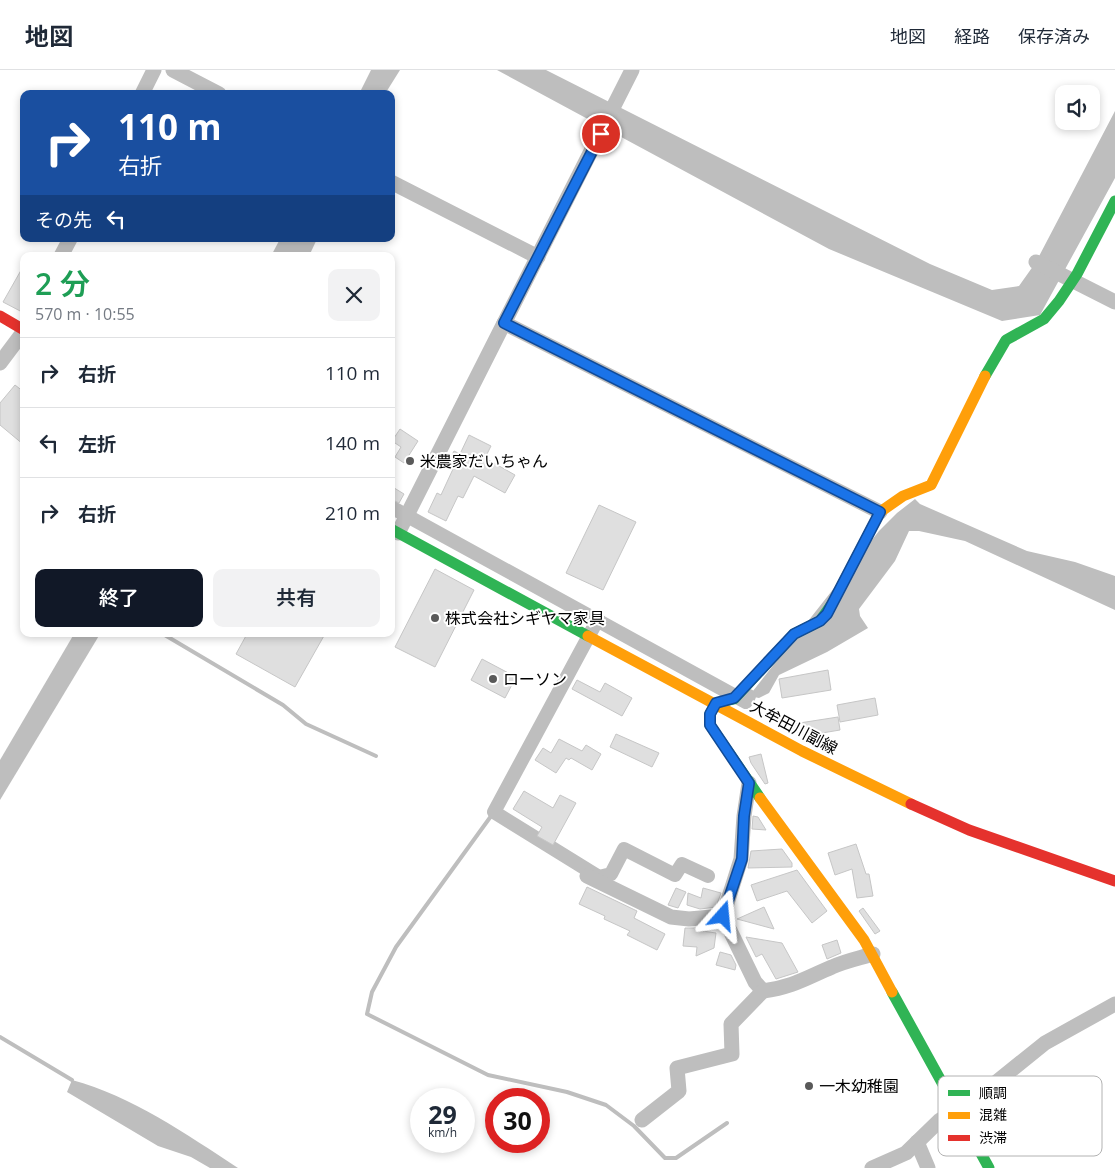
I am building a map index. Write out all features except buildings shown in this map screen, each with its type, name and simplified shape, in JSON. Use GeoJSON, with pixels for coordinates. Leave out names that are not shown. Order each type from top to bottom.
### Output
{"type":"FeatureCollection","features":[{"type":"Feature","properties":{"kind":"street"},"geometry":{"type":"LineString","coordinates":[[144,90],[154,70]]}},
{"type":"Feature","properties":{"kind":"street"},"geometry":{"type":"LineString","coordinates":[[173,70],[211,90]]}},
{"type":"Feature","properties":{"kind":"street"},"geometry":{"type":"LineString","coordinates":[[395,531],[538,257],[632,70]]}},
{"type":"Feature","properties":{"kind":"street"},"geometry":{"type":"LineString","coordinates":[[395,184],[538,257]]}},
{"type":"Feature","properties":{"kind":"street"},"geometry":{"type":"LineString","coordinates":[[940,1076],[873,954],[749,783],[710,725],[710,714],[716,703],[734,698],[794,634],[820,621],[827,614],[880,512],[904,496],[931,485],[1006,338],[1048,314],[1067,277],[1115,202]]}},
{"type":"Feature","properties":{"kind":"street"},"geometry":{"type":"LineString","coordinates":[[1036,262],[1115,302]]}},
{"type":"Feature","properties":{"kind":"street"},"geometry":{"type":"LineString","coordinates":[[0,316],[20,328]]}},
{"type":"Feature","properties":{"kind":"street"},"geometry":{"type":"LineString","coordinates":[[504,323],[880,512]]}},
{"type":"Feature","properties":{"kind":"street"},"geometry":{"type":"LineString","coordinates":[[0,363],[20,336]]}},
{"type":"Feature","properties":{"kind":"street","name":"大牟田川副線"},"geometry":{"type":"LineString","coordinates":[[395,531],[880,790],[969,830],[1115,881]]}},
{"type":"Feature","properties":{"kind":"street"},"geometry":{"type":"LineString","coordinates":[[749,783],[744,816],[742,859],[723,916],[755,982],[763,991]]}},
{"type":"Feature","properties":{"kind":"street"},"geometry":{"type":"LineString","coordinates":[[588,876],[671,916],[689,918],[723,916]]}},
{"type":"Feature","properties":{"kind":"street"},"geometry":{"type":"LineString","coordinates":[[642,1120],[679,1090],[677,1068],[732,1054],[731,1024],[763,991],[781,989],[808,980],[832,967],[873,954]]}},
{"type":"Feature","properties":{"kind":"street"},"geometry":{"type":"LineString","coordinates":[[1004,1076],[1044,1043],[1115,1004]]}},
{"type":"Feature","properties":{"kind":"street"},"geometry":{"type":"LineString","coordinates":[[872,1168],[906,1153],[938,1122]]}},
{"type":"Feature","properties":{"kind":"street"},"geometry":{"type":"LineString","coordinates":[[917,1142],[928,1168]]}},
{"type":"Feature","properties":{"kind":"street"},"geometry":{"type":"LineString","coordinates":[[983,1156],[989,1168]]}},
{"type":"Feature","properties":{"kind":"shaded area"},"geometry":{"type":"Polygon","coordinates":[[[371,70],[400,70],[388,90],[361,90],[371,70]]]}},
{"type":"Feature","properties":{"kind":"shaded area"},"geometry":{"type":"Polygon","coordinates":[[[497,70],[546,70],[930,264],[992,290],[1019,286],[1036,262],[1115,111],[1115,178],[1040,315],[1002,321],[829,249],[497,70]]]}},
{"type":"Feature","properties":{"kind":"shaded area"},"geometry":{"type":"Polygon","coordinates":[[[278,242],[316,242],[311,252],[273,252],[278,242]]]}},
{"type":"Feature","properties":{"kind":"shaded area"},"geometry":{"type":"Polygon","coordinates":[[[915,499],[920,504],[1027,551],[1075,562],[1115,576],[1115,610],[965,541],[919,531],[909,531],[895,561],[859,609],[860,616],[868,628],[827,652],[779,675],[769,693],[759,698],[749,696],[879,531],[915,499]]]}},
{"type":"Feature","properties":{"kind":"shaded area"},"geometry":{"type":"Polygon","coordinates":[[[72,637],[98,637],[0,800],[0,760],[72,637]]]}},
{"type":"Feature","properties":{"kind":"shaded area"},"geometry":{"type":"Polygon","coordinates":[[[72,1080],[116,1096],[158,1117],[238,1168],[210,1168],[191,1157],[158,1146],[67,1092],[72,1080]]]}},
{"type":"Feature","properties":{"kind":"waterway"},"geometry":{"type":"LineString","coordinates":[[395,509],[746,702],[749,696]]}},
{"type":"Feature","properties":{"kind":"waterway"},"geometry":{"type":"LineString","coordinates":[[598,619],[494,812],[599,877],[611,874],[624,849],[675,875],[682,864],[708,876]]}},
{"type":"Feature","properties":{"kind":"waterway"},"geometry":{"type":"LineString","coordinates":[[168,637],[283,705],[306,724],[376,756]]}},
{"type":"Feature","properties":{"kind":"waterway"},"geometry":{"type":"LineString","coordinates":[[494,812],[396,947],[372,992],[367,1014],[488,1075],[567,1092],[606,1105],[634,1126],[665,1158],[676,1158],[727,1123]]}},
{"type":"Feature","properties":{"kind":"waterway"},"geometry":{"type":"LineString","coordinates":[[0,1037],[72,1080]]}},
{"type":"Feature","properties":{"kind":"traffic: fast"},"geometry":{"type":"LineString","coordinates":[[985,376],[1006,340],[1044,319],[1059,301],[1077,274],[1115,201]]}},
{"type":"Feature","properties":{"kind":"traffic: fast"},"geometry":{"type":"LineString","coordinates":[[395,531],[588,636]]}},
{"type":"Feature","properties":{"kind":"traffic: fast"},"geometry":{"type":"LineString","coordinates":[[760,798],[710,725],[710,714],[716,703],[734,699],[794,634],[820,621],[832,604]]}},
{"type":"Feature","properties":{"kind":"traffic: fast"},"geometry":{"type":"LineString","coordinates":[[892,992],[938,1076]]}},
{"type":"Feature","properties":{"kind":"traffic: fast"},"geometry":{"type":"LineString","coordinates":[[982,1156],[989,1168]]}},
{"type":"Feature","properties":{"kind":"traffic: slow"},"geometry":{"type":"LineString","coordinates":[[832,604],[880,512],[903,496],[931,485],[985,376]]}},
{"type":"Feature","properties":{"kind":"traffic: slow"},"geometry":{"type":"LineString","coordinates":[[588,636],[802,751],[911,804]]}},
{"type":"Feature","properties":{"kind":"traffic: slow"},"geometry":{"type":"LineString","coordinates":[[760,798],[864,940],[892,992]]}},
{"type":"Feature","properties":{"kind":"traffic: jam"},"geometry":{"type":"LineString","coordinates":[[0,316],[20,328]]}},
{"type":"Feature","properties":{"kind":"traffic: jam"},"geometry":{"type":"LineString","coordinates":[[911,804],[969,830],[1115,881]]}},
{"type":"Feature","properties":{"kind":"place","name":"米農家だいちゃん"},"geometry":{"type":"Point","coordinates":[410,461]}},
{"type":"Feature","properties":{"kind":"place","name":"株式会社シギヤマ家具"},"geometry":{"type":"Point","coordinates":[435,618]}},
{"type":"Feature","properties":{"kind":"place","name":"ローソン"},"geometry":{"type":"Point","coordinates":[493,679]}},
{"type":"Feature","properties":{"kind":"place","name":"一木幼稚園"},"geometry":{"type":"Point","coordinates":[809,1086]}},
{"type":"Feature","properties":{"kind":"route"},"geometry":{"type":"LineString","coordinates":[[601,134],[504,323],[880,512],[827,614],[820,621],[794,634],[734,698],[716,703],[710,714],[710,725],[749,783],[744,816],[742,859],[723,916]]}}]}
